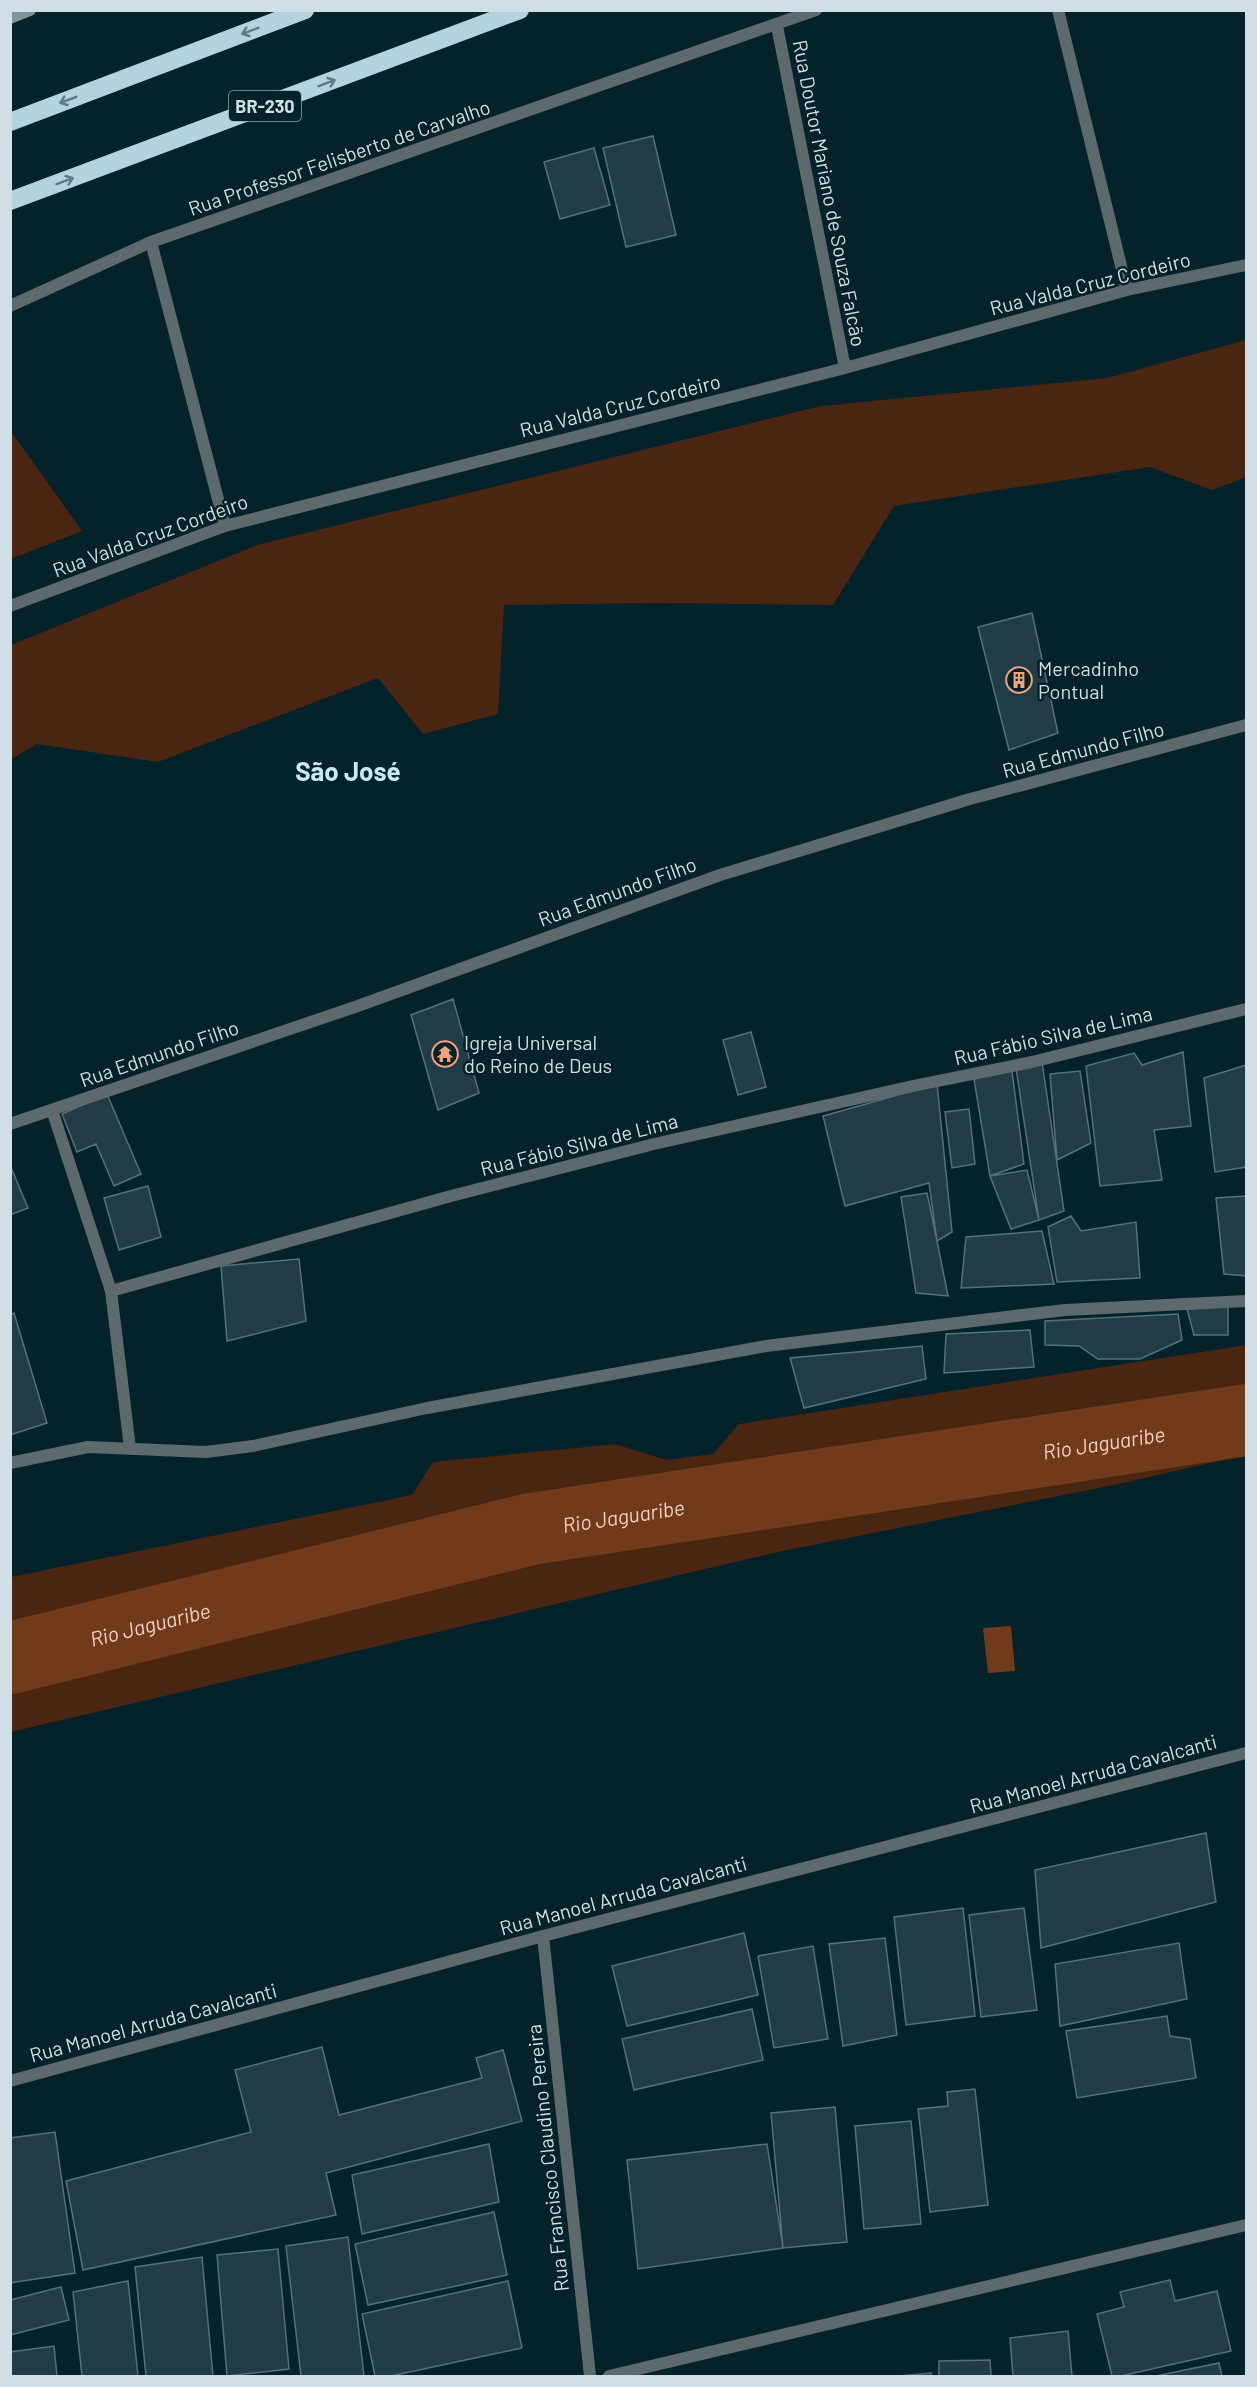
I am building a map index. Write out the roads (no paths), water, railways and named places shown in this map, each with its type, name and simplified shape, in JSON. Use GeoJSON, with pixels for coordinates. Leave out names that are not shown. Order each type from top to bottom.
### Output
{"type":"FeatureCollection","features":[{"type":"Feature","properties":{"kind":"highway"},"geometry":{"type":"LineString","coordinates":[[10,122],[305,10]]}},
{"type":"Feature","properties":{"kind":"highway","name":"BR-230"},"geometry":{"type":"LineString","coordinates":[[10,201],[520,10]]}},
{"type":"Feature","properties":{"kind":"street"},"geometry":{"type":"LineString","coordinates":[[10,18],[30,10]]}},
{"type":"Feature","properties":{"kind":"street","name":"Rua Professor Felisberto de Carvalho"},"geometry":{"type":"LineString","coordinates":[[10,306],[150,242],[777,26],[816,10]]}},
{"type":"Feature","properties":{"kind":"street"},"geometry":{"type":"LineString","coordinates":[[1058,10],[1127,290]]}},
{"type":"Feature","properties":{"kind":"street","name":"Rua Doutor Mariano de Souza Falcão"},"geometry":{"type":"LineString","coordinates":[[777,26],[844,368]]}},
{"type":"Feature","properties":{"kind":"street"},"geometry":{"type":"LineString","coordinates":[[150,242],[225,526]]}},
{"type":"Feature","properties":{"kind":"street","name":"Rua Valda Cruz Cordeiro"},"geometry":{"type":"LineString","coordinates":[[10,606],[225,526],[844,368],[1127,290],[1246,265]]}},
{"type":"Feature","properties":{"kind":"street","name":"Rua Edmundo Filho"},"geometry":{"type":"LineString","coordinates":[[10,1124],[355,1007],[720,875],[970,799],[1246,725]]}},
{"type":"Feature","properties":{"kind":"street","name":"Rua Fábio Silva de Lima"},"geometry":{"type":"LineString","coordinates":[[111,1291],[451,1196],[654,1144],[1032,1062],[1246,1010]]}},
{"type":"Feature","properties":{"kind":"street"},"geometry":{"type":"LineString","coordinates":[[52,1110],[111,1291],[130,1449]]}},
{"type":"Feature","properties":{"kind":"street"},"geometry":{"type":"LineString","coordinates":[[10,1464],[88,1447],[206,1452],[253,1446],[427,1408],[766,1346],[1065,1310],[1246,1301]]}},
{"type":"Feature","properties":{"kind":"street","name":"Rua Manoel Arruda Cavalcanti"},"geometry":{"type":"LineString","coordinates":[[10,2081],[543,1936],[1246,1753]]}},
{"type":"Feature","properties":{"kind":"street","name":"Rua Francisco Claudino Pereira"},"geometry":{"type":"LineString","coordinates":[[543,1936],[590,2376]]}},
{"type":"Feature","properties":{"kind":"street"},"geometry":{"type":"LineString","coordinates":[[609,2376],[1246,2225]]}},
{"type":"Feature","properties":{"kind":"waterway","name":"Rio Jaguaribe"},"geometry":{"type":"LineString","coordinates":[[10,1658],[531,1529],[1246,1420]]}},
{"type":"Feature","properties":{"kind":"place","name":"Mercadinho Pontual"},"geometry":{"type":"Point","coordinates":[1019,680]}},
{"type":"Feature","properties":{"kind":"place","name":"Igreja Universal do Reino de Deus"},"geometry":{"type":"Point","coordinates":[445,1054]}},
{"type":"Feature","properties":{"kind":"district","name":"São José"},"geometry":{"type":"Point","coordinates":[348,770]}}]}
